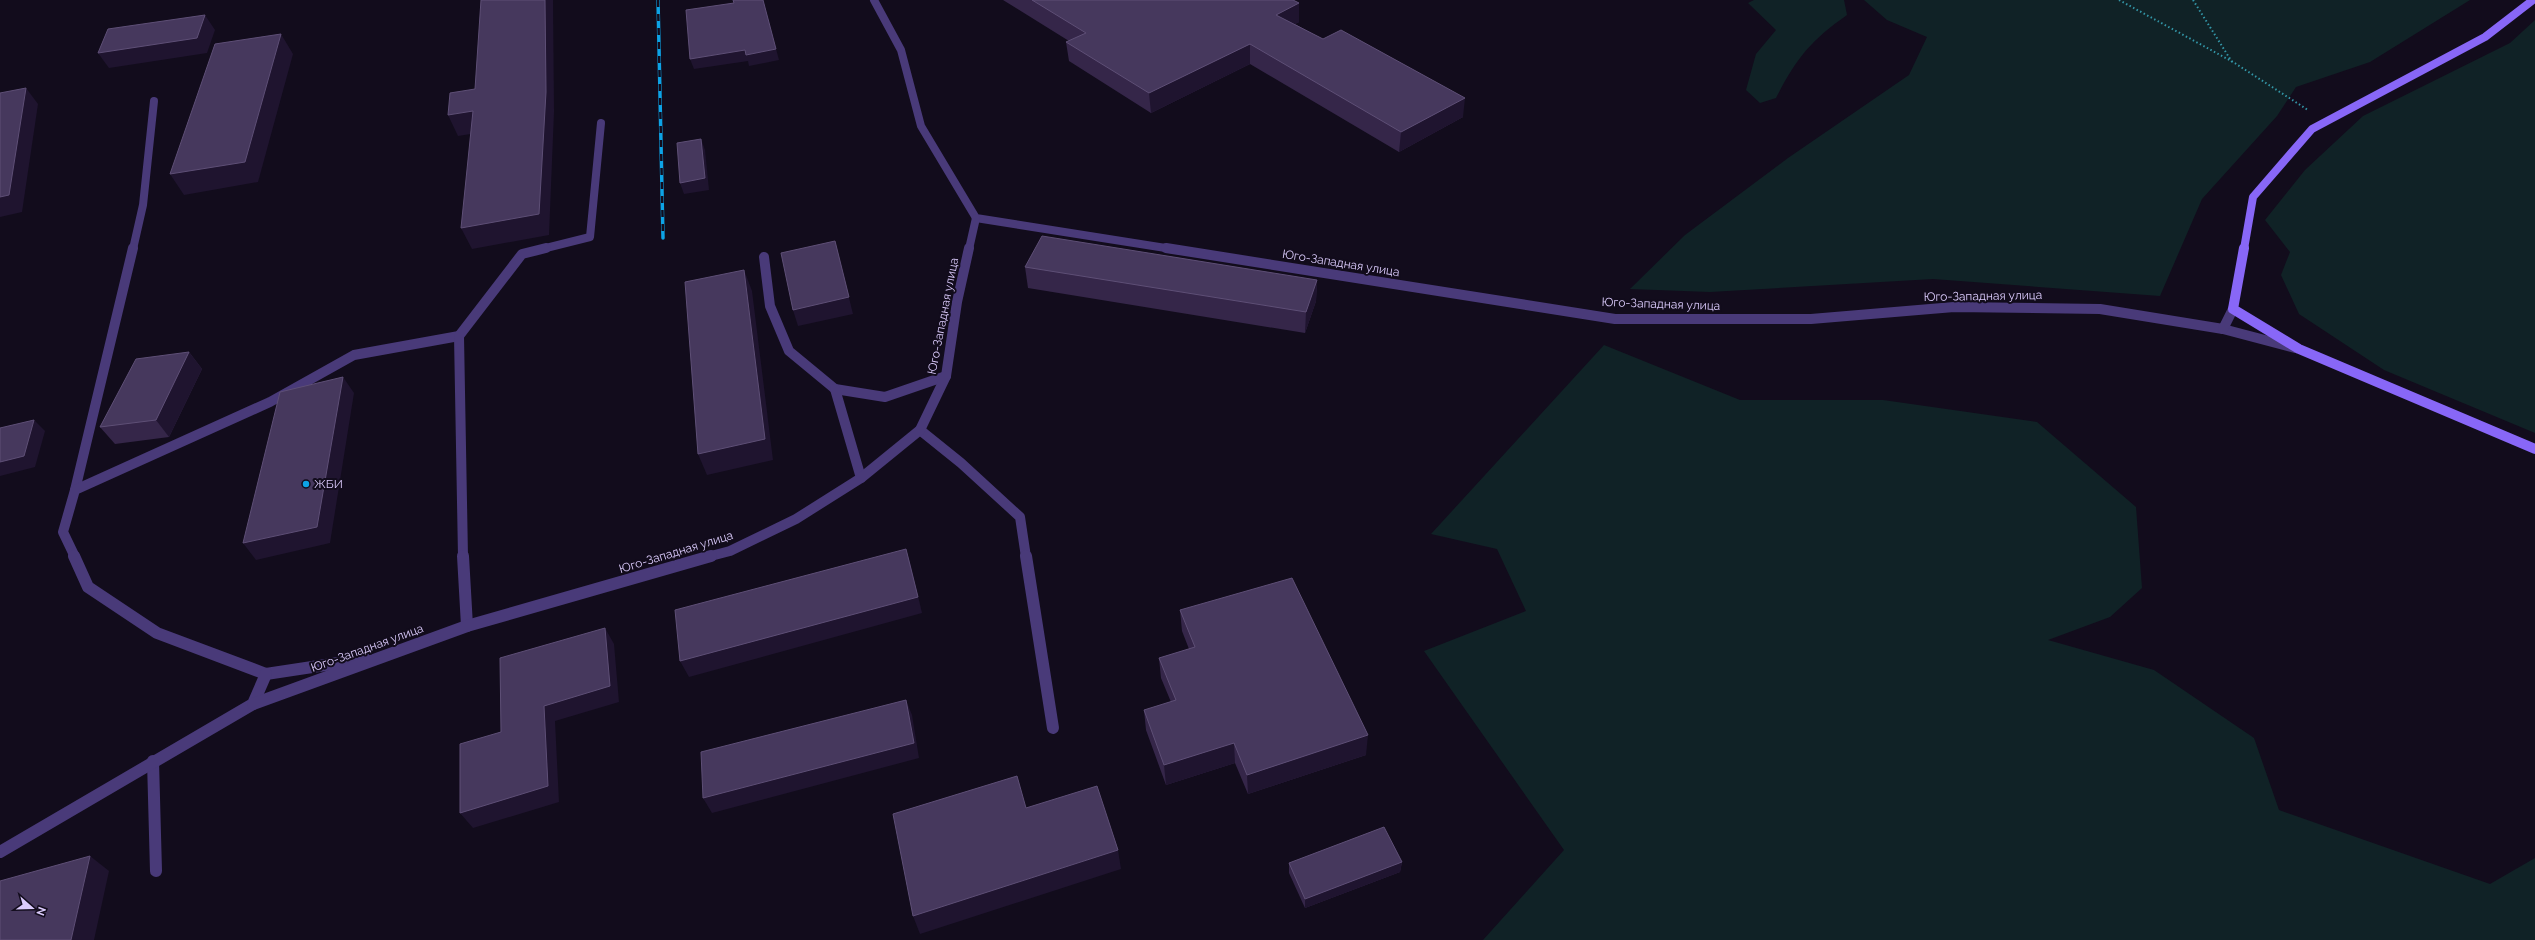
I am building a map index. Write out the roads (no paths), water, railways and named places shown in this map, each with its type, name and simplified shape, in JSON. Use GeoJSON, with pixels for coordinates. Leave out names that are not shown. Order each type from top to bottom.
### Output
{"type":"FeatureCollection","features":[{"type":"Feature","properties":{"kind":"street"},"geometry":{"type":"LineString","coordinates":[[874,0],[901,50],[921,126],[976,218]]}},
{"type":"Feature","properties":{"kind":"street"},"geometry":{"type":"LineString","coordinates":[[2223,329],[2233,309],[2253,197],[2312,128],[2326,122],[2485,37],[2533,0]]}},
{"type":"Feature","properties":{"kind":"street"},"geometry":{"type":"LineString","coordinates":[[154,101],[143,205],[75,490],[63,532],[88,587],[157,633],[266,674],[376,658]]}},
{"type":"Feature","properties":{"kind":"street"},"geometry":{"type":"LineString","coordinates":[[467,626],[464,583],[459,336],[522,254],[590,238],[601,123]]}},
{"type":"Feature","properties":{"kind":"street","name":"Юго-Западная улица"},"geometry":{"type":"LineString","coordinates":[[0,852],[153,761],[253,704],[467,626],[730,551],[796,519],[861,478],[920,430],[946,376],[957,302],[976,218],[1615,319],[1811,319],[1954,307],[2100,309],[2223,329],[2299,349]]}},
{"type":"Feature","properties":{"kind":"street"},"geometry":{"type":"LineString","coordinates":[[764,257],[770,306],[789,351],[835,389],[885,397],[946,376]]}},
{"type":"Feature","properties":{"kind":"street"},"geometry":{"type":"LineString","coordinates":[[2233,309],[2299,349],[2535,448]]}},
{"type":"Feature","properties":{"kind":"street"},"geometry":{"type":"LineString","coordinates":[[75,490],[270,402],[354,355],[459,336]]}},
{"type":"Feature","properties":{"kind":"street"},"geometry":{"type":"LineString","coordinates":[[835,389],[861,478]]}},
{"type":"Feature","properties":{"kind":"street"},"geometry":{"type":"LineString","coordinates":[[920,430],[961,463],[1020,517],[1053,728]]}},
{"type":"Feature","properties":{"kind":"street"},"geometry":{"type":"LineString","coordinates":[[253,704],[266,674]]}},
{"type":"Feature","properties":{"kind":"street"},"geometry":{"type":"LineString","coordinates":[[153,761],[156,871]]}},
{"type":"Feature","properties":{"kind":"railway"},"geometry":{"type":"LineString","coordinates":[[658,0],[663,238]]}},
{"type":"Feature","properties":{"kind":"place","name":"ЖБИ"},"geometry":{"type":"Point","coordinates":[306,484]}}]}
